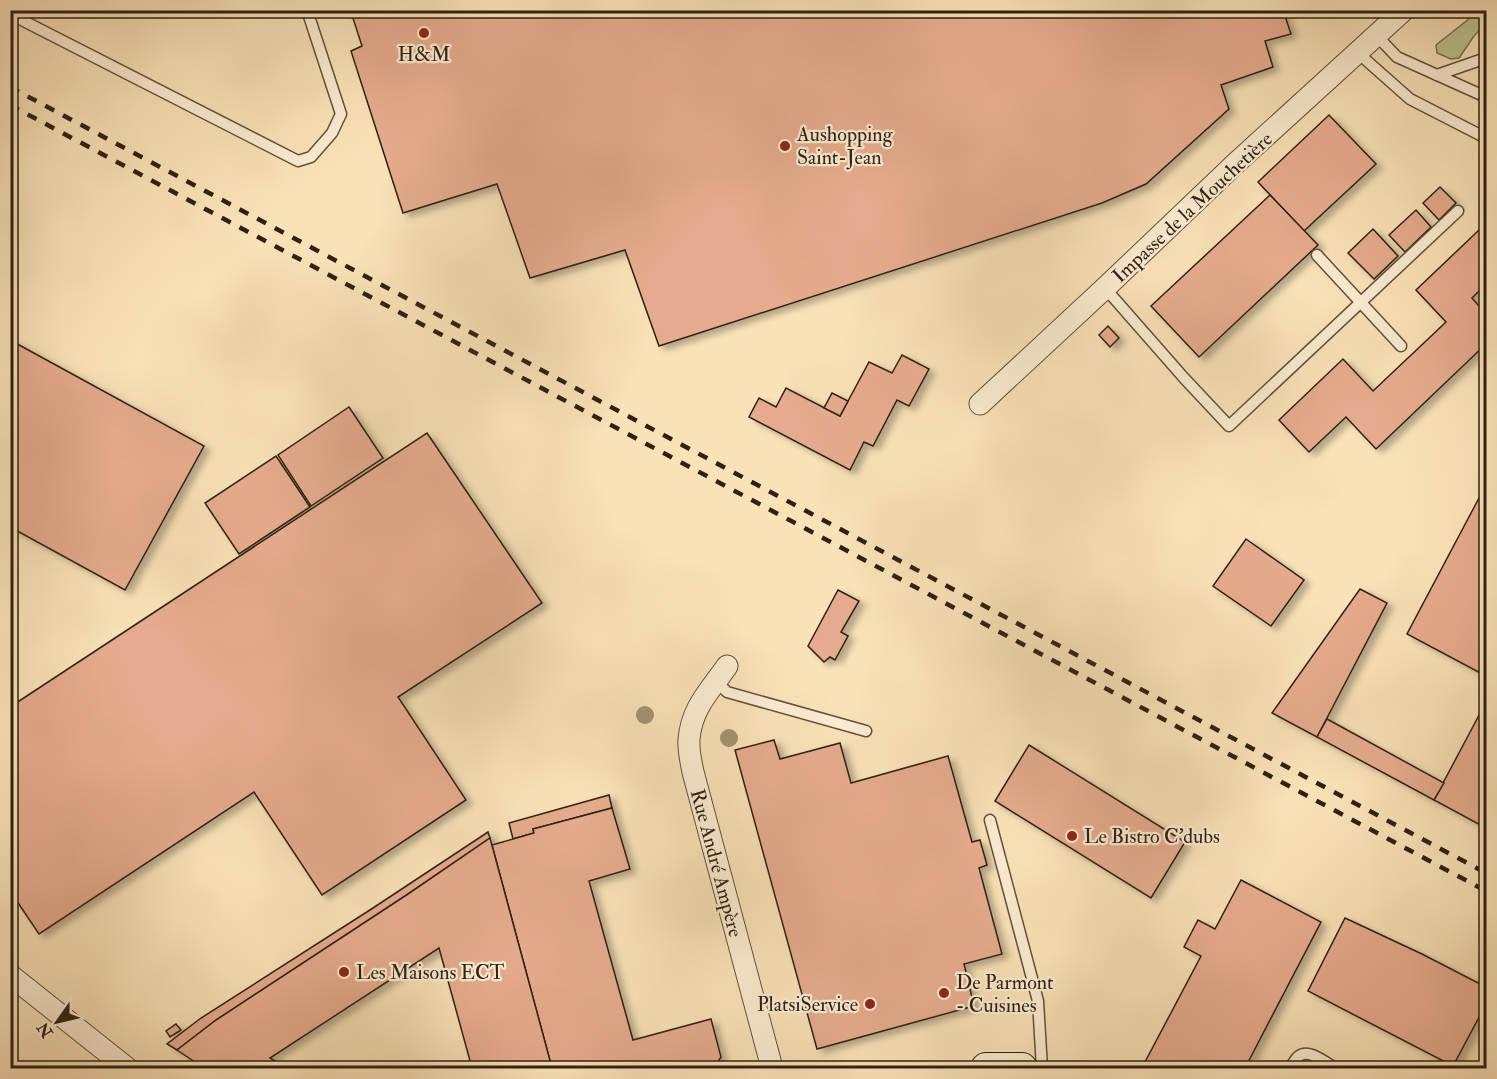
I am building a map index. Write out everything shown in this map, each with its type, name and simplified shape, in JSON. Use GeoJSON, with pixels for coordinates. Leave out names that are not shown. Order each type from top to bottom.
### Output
{"type":"FeatureCollection","features":[{"type":"Feature","properties":{"kind":"street","name":"Impasse de la Mouchetière"},"geometry":{"type":"LineString","coordinates":[[980,404],[1235,164],[1404,10]]}},
{"type":"Feature","properties":{"kind":"street","name":"Rue André Ampère"},"geometry":{"type":"LineString","coordinates":[[722,673],[701,701],[692,722],[688,741],[693,772],[772,1068]]}},
{"type":"Feature","properties":{"kind":"street"},"geometry":{"type":"LineString","coordinates":[[10,975],[127,1068]]}},
{"type":"Feature","properties":{"kind":"street"},"geometry":{"type":"LineString","coordinates":[[986,1068],[1024,1068]]}},
{"type":"Feature","properties":{"kind":"lane"},"geometry":{"type":"LineString","coordinates":[[10,14],[298,161],[311,158],[332,133],[341,114],[307,10]]}},
{"type":"Feature","properties":{"kind":"lane"},"geometry":{"type":"LineString","coordinates":[[1377,36],[1397,57],[1486,97]]}},
{"type":"Feature","properties":{"kind":"lane"},"geometry":{"type":"LineString","coordinates":[[1358,53],[1410,99],[1486,138]]}},
{"type":"Feature","properties":{"kind":"lane"},"geometry":{"type":"LineString","coordinates":[[1437,75],[1486,58]]}},
{"type":"Feature","properties":{"kind":"lane"},"geometry":{"type":"LineString","coordinates":[[1105,288],[1229,426],[1458,212]]}},
{"type":"Feature","properties":{"kind":"lane"},"geometry":{"type":"LineString","coordinates":[[1317,255],[1401,346]]}},
{"type":"Feature","properties":{"kind":"lane"},"geometry":{"type":"LineString","coordinates":[[722,673],[727,692],[866,731]]}},
{"type":"Feature","properties":{"kind":"lane"},"geometry":{"type":"LineString","coordinates":[[990,820],[1038,1000],[1024,1068]]}},
{"type":"Feature","properties":{"kind":"lane"},"geometry":{"type":"LineString","coordinates":[[1290,1068],[1297,1057],[1309,1053],[1335,1068]]}},
{"type":"Feature","properties":{"kind":"green space"},"geometry":{"type":"Polygon","coordinates":[[[1479,11],[1486,11],[1486,24],[1474,36],[1459,58],[1451,59],[1437,53],[1436,45],[1479,11]]]}},
{"type":"Feature","properties":{"kind":"building","name":"Aushopping Saint-Jean"},"geometry":{"type":"Polygon","coordinates":[[[344,10],[1283,10],[1291,34],[1265,41],[1273,67],[1221,85],[1229,109],[1146,184],[1102,203],[659,346],[625,250],[530,278],[497,184],[403,213],[351,51],[362,46],[352,15],[344,10]]]}},
{"type":"Feature","properties":{"kind":"building"},"geometry":{"type":"Polygon","coordinates":[[[1329,115],[1376,164],[1304,231],[1258,182],[1329,115]]]}},
{"type":"Feature","properties":{"kind":"building"},"geometry":{"type":"Polygon","coordinates":[[[1440,187],[1456,203],[1439,220],[1423,203],[1440,187]]]}},
{"type":"Feature","properties":{"kind":"building"},"geometry":{"type":"Polygon","coordinates":[[[1270,195],[1318,245],[1199,357],[1151,306],[1270,195]]]}},
{"type":"Feature","properties":{"kind":"building"},"geometry":{"type":"Polygon","coordinates":[[[1416,210],[1431,227],[1405,252],[1389,235],[1416,210]]]}},
{"type":"Feature","properties":{"kind":"building"},"geometry":{"type":"Polygon","coordinates":[[[1373,229],[1398,256],[1374,279],[1348,253],[1373,229]]]}},
{"type":"Feature","properties":{"kind":"building"},"geometry":{"type":"Polygon","coordinates":[[[1479,230],[1486,238],[1486,284],[1472,298],[1486,314],[1486,344],[1376,449],[1346,417],[1309,452],[1279,420],[1343,359],[1373,391],[1446,322],[1416,290],[1479,230]]]}},
{"type":"Feature","properties":{"kind":"building"},"geometry":{"type":"Polygon","coordinates":[[[1108,326],[1119,338],[1110,347],[1099,335],[1108,326]]]}},
{"type":"Feature","properties":{"kind":"building"},"geometry":{"type":"Polygon","coordinates":[[[10,340],[204,446],[125,590],[10,527],[10,340]]]}},
{"type":"Feature","properties":{"kind":"building"},"geometry":{"type":"Polygon","coordinates":[[[902,355],[929,369],[909,406],[897,400],[873,446],[864,442],[850,470],[749,417],[759,398],[776,407],[786,388],[840,416],[869,362],[892,373],[902,355]]]}},
{"type":"Feature","properties":{"kind":"building"},"geometry":{"type":"Polygon","coordinates":[[[832,393],[848,401],[840,416],[824,408],[832,393]]]}},
{"type":"Feature","properties":{"kind":"building"},"geometry":{"type":"Polygon","coordinates":[[[349,407],[383,458],[311,506],[278,455],[349,407]]]}},
{"type":"Feature","properties":{"kind":"building"},"geometry":{"type":"Polygon","coordinates":[[[427,433],[542,603],[398,697],[466,800],[322,895],[254,792],[39,934],[10,891],[10,707],[427,433]]]}},
{"type":"Feature","properties":{"kind":"building"},"geometry":{"type":"Polygon","coordinates":[[[276,456],[310,507],[239,554],[205,503],[276,456]]]}},
{"type":"Feature","properties":{"kind":"building"},"geometry":{"type":"Polygon","coordinates":[[[1479,498],[1486,502],[1486,676],[1407,634],[1479,498]]]}},
{"type":"Feature","properties":{"kind":"building"},"geometry":{"type":"Polygon","coordinates":[[[1246,539],[1304,580],[1271,626],[1213,586],[1246,539]]]}},
{"type":"Feature","properties":{"kind":"building"},"geometry":{"type":"Polygon","coordinates":[[[1360,589],[1387,603],[1317,737],[1272,713],[1360,589]]]}},
{"type":"Feature","properties":{"kind":"building"},"geometry":{"type":"Polygon","coordinates":[[[838,590],[859,601],[841,632],[848,636],[835,660],[830,657],[824,662],[808,646],[838,590]]]}},
{"type":"Feature","properties":{"kind":"building"},"geometry":{"type":"Polygon","coordinates":[[[1486,702],[1486,828],[1434,800],[1486,702]]]}},
{"type":"Feature","properties":{"kind":"building"},"geometry":{"type":"Polygon","coordinates":[[[1327,719],[1444,783],[1434,800],[1317,737],[1327,719]]]}},
{"type":"Feature","properties":{"kind":"building"},"geometry":{"type":"Polygon","coordinates":[[[774,740],[780,759],[840,743],[851,783],[948,756],[972,842],[980,840],[987,865],[979,868],[1002,954],[964,964],[974,1006],[817,1049],[735,750],[774,740]]]}},
{"type":"Feature","properties":{"kind":"building"},"geometry":{"type":"Polygon","coordinates":[[[1029,745],[1185,842],[1151,898],[995,801],[1029,745]]]}},
{"type":"Feature","properties":{"kind":"building"},"geometry":{"type":"Polygon","coordinates":[[[609,795],[612,808],[533,829],[534,833],[513,839],[509,823],[609,795]]]}},
{"type":"Feature","properties":{"kind":"building"},"geometry":{"type":"Polygon","coordinates":[[[612,808],[630,869],[589,881],[633,1040],[711,1019],[721,1057],[714,1068],[552,1068],[492,845],[534,833],[533,829],[612,808]]]}},
{"type":"Feature","properties":{"kind":"building"},"geometry":{"type":"Polygon","coordinates":[[[488,832],[490,838],[216,1020],[177,1050],[167,1044],[201,1018],[488,832]]]}},
{"type":"Feature","properties":{"kind":"building","name":"Les Maisons ECT"},"geometry":{"type":"Polygon","coordinates":[[[490,838],[552,1068],[472,1068],[439,948],[270,1058],[287,1068],[204,1068],[177,1050],[216,1020],[490,838]]]}},
{"type":"Feature","properties":{"kind":"building"},"geometry":{"type":"Polygon","coordinates":[[[1241,880],[1321,922],[1245,1068],[1156,1068],[1145,1062],[1201,956],[1184,947],[1198,920],[1215,929],[1241,880]]]}},
{"type":"Feature","properties":{"kind":"building"},"geometry":{"type":"Polygon","coordinates":[[[1345,918],[1486,987],[1486,1004],[1453,1066],[1308,991],[1345,918]]]}},
{"type":"Feature","properties":{"kind":"building"},"geometry":{"type":"Polygon","coordinates":[[[176,1024],[181,1030],[170,1037],[166,1031],[176,1024]]]}},
{"type":"Feature","properties":{"kind":"railway"},"geometry":{"type":"LineString","coordinates":[[10,87],[1486,873]]}},
{"type":"Feature","properties":{"kind":"railway"},"geometry":{"type":"LineString","coordinates":[[10,105],[1486,891]]}},
{"type":"Feature","properties":{"kind":"place","name":"H&M"},"geometry":{"type":"Point","coordinates":[424,33]}},
{"type":"Feature","properties":{"kind":"place","name":"Aushopping Saint-Jean"},"geometry":{"type":"Point","coordinates":[785,146]}},
{"type":"Feature","properties":{"kind":"place","name":"Le Bistro C'dubs"},"geometry":{"type":"Point","coordinates":[1072,836]}},
{"type":"Feature","properties":{"kind":"place","name":"Les Maisons ECT"},"geometry":{"type":"Point","coordinates":[344,972]}},
{"type":"Feature","properties":{"kind":"place","name":"De Parmont - Cuisines"},"geometry":{"type":"Point","coordinates":[944,993]}},
{"type":"Feature","properties":{"kind":"place","name":"PlatsiService"},"geometry":{"type":"Point","coordinates":[870,1004]}}]}
